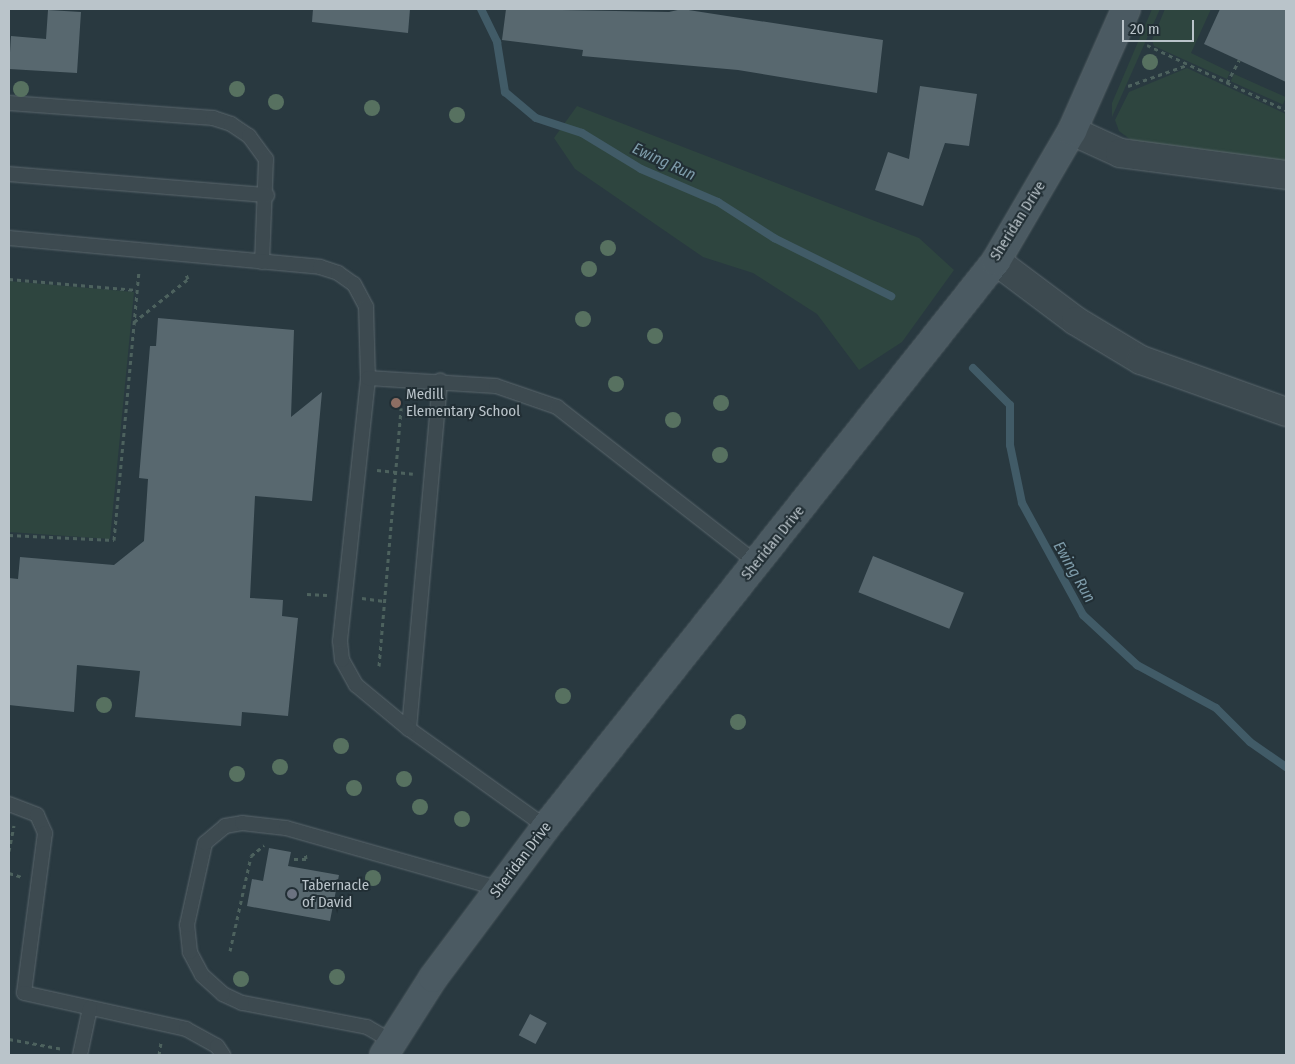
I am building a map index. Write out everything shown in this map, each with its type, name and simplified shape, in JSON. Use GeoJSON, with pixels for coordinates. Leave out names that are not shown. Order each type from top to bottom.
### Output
{"type":"FeatureCollection","features":[{"type":"Feature","properties":{"kind":"street","name":"Sheridan Drive"},"geometry":{"type":"LineString","coordinates":[[388,1049],[500,889],[546,827],[996,261],[1072,131],[1126,9]]}},
{"type":"Feature","properties":{"kind":"street"},"geometry":{"type":"LineString","coordinates":[[1072,131],[1120,153],[1286,175]]}},
{"type":"Feature","properties":{"kind":"street"},"geometry":{"type":"LineString","coordinates":[[996,261],[1076,322],[1141,360],[1286,412]]}},
{"type":"Feature","properties":{"kind":"lane"},"geometry":{"type":"LineString","coordinates":[[9,103],[213,118],[231,124],[260,147],[268,174],[262,262]]}},
{"type":"Feature","properties":{"kind":"lane"},"geometry":{"type":"LineString","coordinates":[[9,174],[267,195]]}},
{"type":"Feature","properties":{"kind":"lane"},"geometry":{"type":"LineString","coordinates":[[9,238],[320,267],[354,284],[369,320],[368,378],[340,641],[342,660],[356,685],[409,729],[546,827]]}},
{"type":"Feature","properties":{"kind":"lane"},"geometry":{"type":"LineString","coordinates":[[368,378],[440,380],[496,386],[557,407],[757,563]]}},
{"type":"Feature","properties":{"kind":"lane"},"geometry":{"type":"LineString","coordinates":[[409,729],[440,380]]}},
{"type":"Feature","properties":{"kind":"lane"},"geometry":{"type":"LineString","coordinates":[[9,804],[37,815],[45,833],[24,993],[186,1028],[217,1046],[223,1055]]}},
{"type":"Feature","properties":{"kind":"lane"},"geometry":{"type":"LineString","coordinates":[[388,1049],[367,1027],[242,1003],[223,994],[202,975],[190,952],[187,924],[205,843],[225,826],[242,823],[286,828],[500,889]]}},
{"type":"Feature","properties":{"kind":"lane"},"geometry":{"type":"LineString","coordinates":[[75,1053],[90,1008]]}},
{"type":"Feature","properties":{"kind":"path"},"geometry":{"type":"LineString","coordinates":[[1147,45],[1286,110]]}},
{"type":"Feature","properties":{"kind":"path"},"geometry":{"type":"LineString","coordinates":[[1227,83],[1239,60]]}},
{"type":"Feature","properties":{"kind":"path"},"geometry":{"type":"LineString","coordinates":[[1128,86],[1188,65]]}},
{"type":"Feature","properties":{"kind":"path"},"geometry":{"type":"LineString","coordinates":[[9,535],[114,540],[139,270]]}},
{"type":"Feature","properties":{"kind":"path"},"geometry":{"type":"LineString","coordinates":[[134,322],[188,279],[186,274]]}},
{"type":"Feature","properties":{"kind":"path"},"geometry":{"type":"LineString","coordinates":[[9,279],[137,290]]}},
{"type":"Feature","properties":{"kind":"path"},"geometry":{"type":"LineString","coordinates":[[379,666],[401,408]]}},
{"type":"Feature","properties":{"kind":"path"},"geometry":{"type":"LineString","coordinates":[[372,470],[396,472]]}},
{"type":"Feature","properties":{"kind":"path"},"geometry":{"type":"LineString","coordinates":[[308,594],[330,596]]}},
{"type":"Feature","properties":{"kind":"path"},"geometry":{"type":"LineString","coordinates":[[359,598],[384,601]]}},
{"type":"Feature","properties":{"kind":"path"},"geometry":{"type":"LineString","coordinates":[[230,951],[251,856],[273,842]]}},
{"type":"Feature","properties":{"kind":"path"},"geometry":{"type":"LineString","coordinates":[[294,859],[306,859],[300,848]]}},
{"type":"Feature","properties":{"kind":"path"},"geometry":{"type":"LineString","coordinates":[[9,1039],[75,1053]]}},
{"type":"Feature","properties":{"kind":"green space"},"geometry":{"type":"Polygon","coordinates":[[[1152,9],[1160,9],[1112,117],[1112,103],[1152,9]]]}},
{"type":"Feature","properties":{"kind":"green space"},"geometry":{"type":"Polygon","coordinates":[[[1165,9],[1211,9],[1191,53],[1230,72],[1227,79],[1154,46],[1152,40],[1165,9]]]}},
{"type":"Feature","properties":{"kind":"green space"},"geometry":{"type":"Polygon","coordinates":[[[1187,68],[1286,114],[1286,166],[1139,146],[1119,131],[1115,120],[1129,92],[1187,68]]]}},
{"type":"Feature","properties":{"kind":"green space"},"geometry":{"type":"Polygon","coordinates":[[[1234,74],[1286,97],[1283,104],[1231,81],[1234,74]]]}},
{"type":"Feature","properties":{"kind":"green space"},"geometry":{"type":"Polygon","coordinates":[[[577,106],[919,238],[954,270],[902,342],[859,370],[817,314],[753,273],[703,257],[575,169],[554,138],[577,106]]]}},
{"type":"Feature","properties":{"kind":"green space"},"geometry":{"type":"Polygon","coordinates":[[[9,281],[134,292],[110,539],[9,532],[9,281]]]}},
{"type":"Feature","properties":{"kind":"building"},"geometry":{"type":"Polygon","coordinates":[[[313,9],[410,9],[408,33],[312,22],[313,9]]]}},
{"type":"Feature","properties":{"kind":"building"},"geometry":{"type":"Polygon","coordinates":[[[506,9],[669,12],[682,9],[883,40],[877,93],[738,70],[582,56],[583,50],[502,40],[506,9]]]}},
{"type":"Feature","properties":{"kind":"building"},"geometry":{"type":"Polygon","coordinates":[[[1220,9],[1286,9],[1286,82],[1204,44],[1220,9]]]}},
{"type":"Feature","properties":{"kind":"building"},"geometry":{"type":"Polygon","coordinates":[[[48,10],[81,12],[77,73],[9,69],[11,36],[46,39],[48,10]]]}},
{"type":"Feature","properties":{"kind":"building"},"geometry":{"type":"Polygon","coordinates":[[[920,86],[977,94],[969,146],[945,143],[923,206],[875,190],[888,152],[909,159],[920,86]]]}},
{"type":"Feature","properties":{"kind":"building"},"geometry":{"type":"Polygon","coordinates":[[[158,318],[294,330],[291,417],[322,392],[312,501],[255,496],[250,598],[283,600],[282,616],[298,618],[288,716],[242,712],[241,726],[135,717],[140,671],[77,665],[74,712],[9,705],[9,578],[18,579],[20,557],[114,565],[144,541],[148,479],[139,478],[150,346],[156,346],[158,318]]]}},
{"type":"Feature","properties":{"kind":"building"},"geometry":{"type":"Polygon","coordinates":[[[873,556],[964,593],[949,629],[858,592],[873,556]]]}},
{"type":"Feature","properties":{"kind":"building","name":"Tabernacle of David"},"geometry":{"type":"Polygon","coordinates":[[[269,848],[291,852],[288,866],[339,875],[330,921],[247,906],[252,879],[263,881],[269,848]]]}},
{"type":"Feature","properties":{"kind":"building"},"geometry":{"type":"Polygon","coordinates":[[[530,1014],[547,1023],[536,1044],[519,1035],[530,1014]]]}},
{"type":"Feature","properties":{"kind":"waterway","name":"Ewing Run"},"geometry":{"type":"LineString","coordinates":[[481,9],[497,42],[505,92],[536,118],[582,133],[641,169],[718,202],[774,238],[891,296]]}},
{"type":"Feature","properties":{"kind":"waterway","name":"Ewing Run"},"geometry":{"type":"LineString","coordinates":[[973,368],[1010,405],[1010,445],[1022,503],[1083,615],[1137,665],[1216,708],[1250,742],[1286,767]]}},
{"type":"Feature","properties":{"kind":"place","name":"Medill Elementary School"},"geometry":{"type":"Point","coordinates":[396,403]}},
{"type":"Feature","properties":{"kind":"place","name":"Tabernacle of David"},"geometry":{"type":"Point","coordinates":[292,894]}}]}
